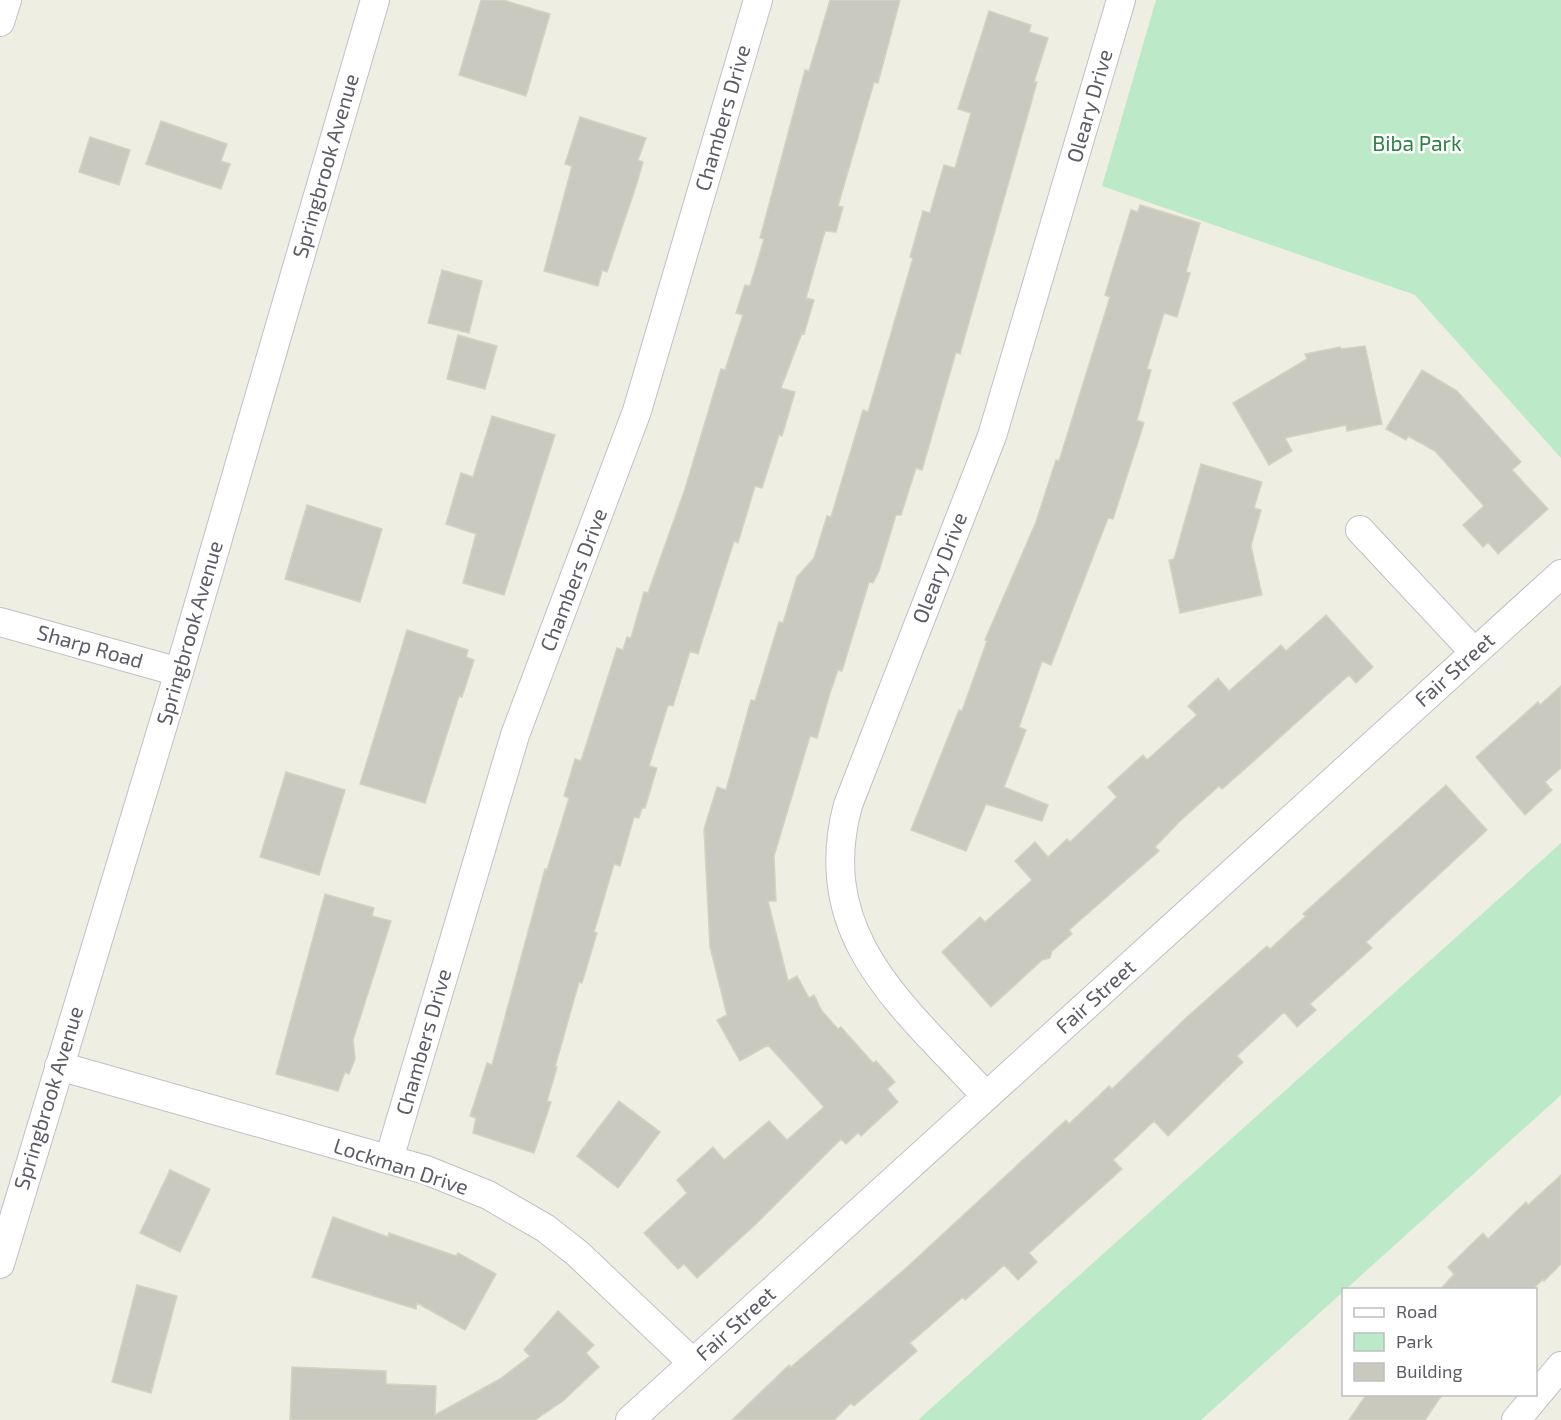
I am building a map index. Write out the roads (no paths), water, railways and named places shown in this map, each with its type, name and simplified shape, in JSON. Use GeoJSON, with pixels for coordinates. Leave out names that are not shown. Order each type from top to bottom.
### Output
{"type":"FeatureCollection","features":[{"type":"Feature","properties":{"kind":"street"},"geometry":{"type":"LineString","coordinates":[[0,22],[7,0]]}},
{"type":"Feature","properties":{"kind":"street","name":"Springbrook Avenue"},"geometry":{"type":"LineString","coordinates":[[0,1264],[179,672],[375,0]]}},
{"type":"Feature","properties":{"kind":"street","name":"Chambers Drive"},"geometry":{"type":"LineString","coordinates":[[389,1159],[515,735],[637,411],[758,0]]}},
{"type":"Feature","properties":{"kind":"street","name":"Oleary Drive"},"geometry":{"type":"LineString","coordinates":[[986,1096],[876,975],[862,951],[842,894],[840,836],[848,805],[992,436],[1121,0]]}},
{"type":"Feature","properties":{"kind":"street"},"geometry":{"type":"LineString","coordinates":[[1360,530],[1474,652]]}},
{"type":"Feature","properties":{"kind":"street","name":"Fair Street"},"geometry":{"type":"LineString","coordinates":[[630,1420],[1561,574]]}},
{"type":"Feature","properties":{"kind":"street","name":"Sharp Road"},"geometry":{"type":"LineString","coordinates":[[0,622],[179,672]]}},
{"type":"Feature","properties":{"kind":"street","name":"Lockman Drive"},"geometry":{"type":"LineString","coordinates":[[59,1066],[426,1170],[488,1195],[544,1228],[577,1253],[693,1363]]}},
{"type":"Feature","properties":{"kind":"street"},"geometry":{"type":"LineString","coordinates":[[1537,1395],[1561,1366]]}},
{"type":"Feature","properties":{"kind":"street"},"geometry":{"type":"LineString","coordinates":[[1516,1420],[1536,1396]]}},
{"type":"Feature","properties":{"kind":"park label","name":"Biba Park"},"geometry":{"type":"Point","coordinates":[1417,144]}}]}
